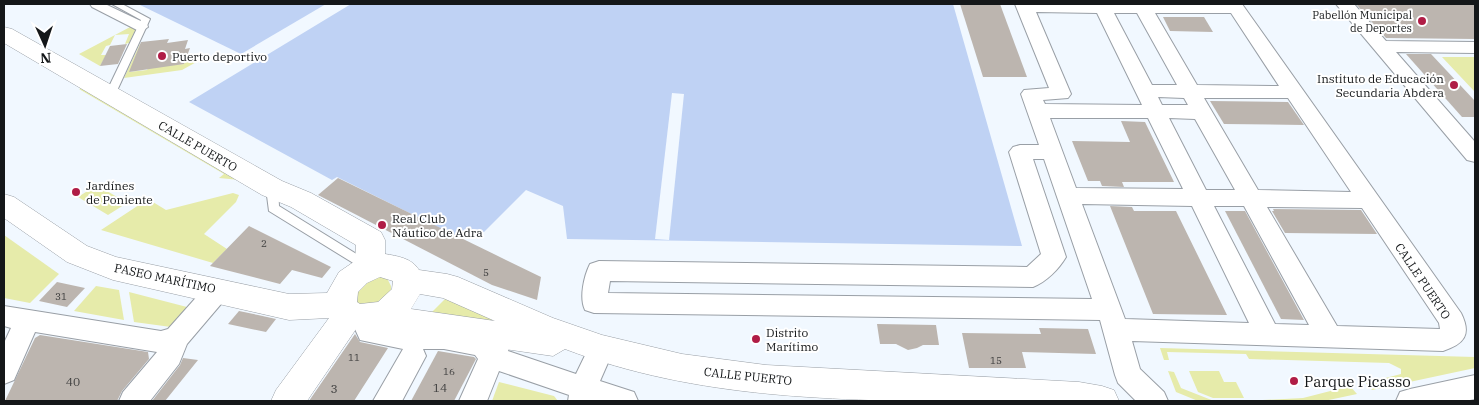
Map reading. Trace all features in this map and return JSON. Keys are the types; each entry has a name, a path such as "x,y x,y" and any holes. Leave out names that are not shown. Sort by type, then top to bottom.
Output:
{"street":[{"path":"96,4 142,27"},
{"path":"1345,4 1475,154"},
{"name":"CALLE PUERTO","path":"1113,320 1268,335 1443,340 1453,334 1452,321 1235,6 1144,8 1025,5 1061,94 1031,94 1113,320 1128,375 1154,401"},
{"path":"1102,6 1268,335"},
{"path":"1144,8 1329,336"},
{"name":"CALLE PUERTO","path":"4,34 272,188 301,200 371,240 369,268"},
{"path":"1381,46 1475,47"},
{"path":"1145,91 1294,92"},
{"path":"1037,111 1202,112"},
{"path":"1052,152 1020,152 1054,257 1033,277 599,270 594,303 1113,320"},
{"path":"1068,196 1368,200"},
{"name":"PASEO MARÍTIMO","path":"4,204 77,254 113,268 289,307 357,313 497,346 602,349"},
{"path":"385,265 400,268 406,274 409,281 409,290 404,298 396,307 386,313 357,313 340,296 350,279 369,268 385,265"},
{"name":"CALLE PUERTO","path":"409,281 447,286 602,349 682,368 766,380 1079,397 1102,401"},
{"path":"132,401 170,356 176,339 218,290"},
{"path":"288,401 357,313"},
{"path":"4,372 15,318 161,342 176,339"},
{"path":"473,401 497,346"},
{"name":"PASEO MARÍTIMO","path":"497,346 582,395 624,401"},
{"path":"582,395 602,349"},
{"path":"386,401 413,356"},
{"path":"1410,401 1475,387"}],"lane":[{"path":"110,95 146,19 116,4"}],"green space":[{"path":"132,26 136,29 129,43 125,44 129,34 115,35 110,45 106,46 101,55 106,55 100,66 79,54"},
{"path":"157,42 129,72 147,70 149,67 184,64 187,56 200,60 182,70 124,78 140,44"},
{"path":"1442,57 1475,57 1475,92"},
{"path":"81,88 240,180 219,178 224,174 79,89"},
{"path":"97,185 127,203 108,215 78,197"},
{"path":"233,193 239,195 236,202 204,234 227,249 213,263 101,230 148,199 166,210"},
{"path":"4,235 59,274 30,303 4,298"},
{"path":"376,276 387,278 391,291 377,303 359,304 355,301 355,288"},
{"path":"96,286 119,290 124,320 74,311"},
{"path":"129,292 187,307 171,327 134,322"},
{"path":"446,298 505,324 431,313"},
{"path":"1160,348 1475,357 1475,368 1372,390 1366,383 1401,374 1401,369 1389,363 1249,359 1246,354 1167,352 1169,360 1164,360"},
{"path":"1168,371 1174,372 1181,388 1214,401 1198,401 1176,392"},
{"path":"1189,371 1219,371 1224,382 1236,382 1244,398 1213,398 1198,392"},
{"path":"499,382 554,396 558,401 492,401"},
{"path":"1350,386 1357,394 1324,401 1244,401 1303,398"}],"water":[{"path":"138,4 326,4 241,54"},
{"path":"351,4 953,4 1022,246 567,239 563,206 526,190 484,232 456,236 337,177 332,180 189,102"}],"pier":[{"path":"672,93 684,94 669,240 655,239"}],"building":[{"path":"960,4 1000,4 1027,77 983,77"},
{"name":"Pabellón Municipal de Deportes","path":"1356,4 1475,4 1475,39 1386,38"},
{"path":"1163,17 1204,17 1213,32 1170,31"},
{"path":"169,39 167,43 188,40 185,49 190,48 184,64 129,72 141,42"},
{"path":"127,44 118,64 100,66 110,46"},
{"path":"1406,54 1431,54 1475,101 1475,117 1462,117"},
{"path":"1210,101 1288,102 1304,125 1224,124"},
{"path":"1121,121 1145,122 1174,182 1122,182 1124,187 1102,186 1100,181 1088,181 1072,141 1130,142"},
{"path":"338,178 541,277 537,300 492,285 318,195"},
{"path":"1110,206 1132,207 1134,211 1176,211 1227,315 1153,314"},
{"path":"1273,209 1361,210 1377,234 1285,233 1272,211 1274,211"},
{"path":"1225,211 1245,211 1304,320 1281,319"},
{"path":"249,226 331,267 322,278 292,270 280,284 210,266"},
{"path":"57,282 85,288 67,307 39,301"},
{"path":"239,311 276,319 266,332 228,324"},
{"path":"877,324 936,325 939,345 923,345 908,350 896,344 880,344"},
{"path":"1039,328 1088,329 1096,354 1022,352 1026,368 969,368 962,333 1041,334"},
{"path":"355,334 360,342 388,348 354,401 309,401"},
{"path":"40,335 148,352 149,359 122,391 117,401 5,401 35,338"},
{"path":"438,351 474,357 476,359 454,401 411,401"},
{"path":"183,358 198,360 165,401 152,401 180,365"}],"place":[{"name":"Pabellón Municipal de Deportes","path":"1422,21"},
{"name":"Puerto deportivo","path":"162,56"},
{"name":"Instituto de Educación Secundaria Abdera","path":"1454,85"},
{"name":"Jardínes de Poniente","path":"76,192"},
{"name":"Real Club Náutico de Adra","path":"382,225"},
{"name":"Distrito Marítimo","path":"756,339"},
{"name":"Parque Picasso","path":"1294,381"}]}
